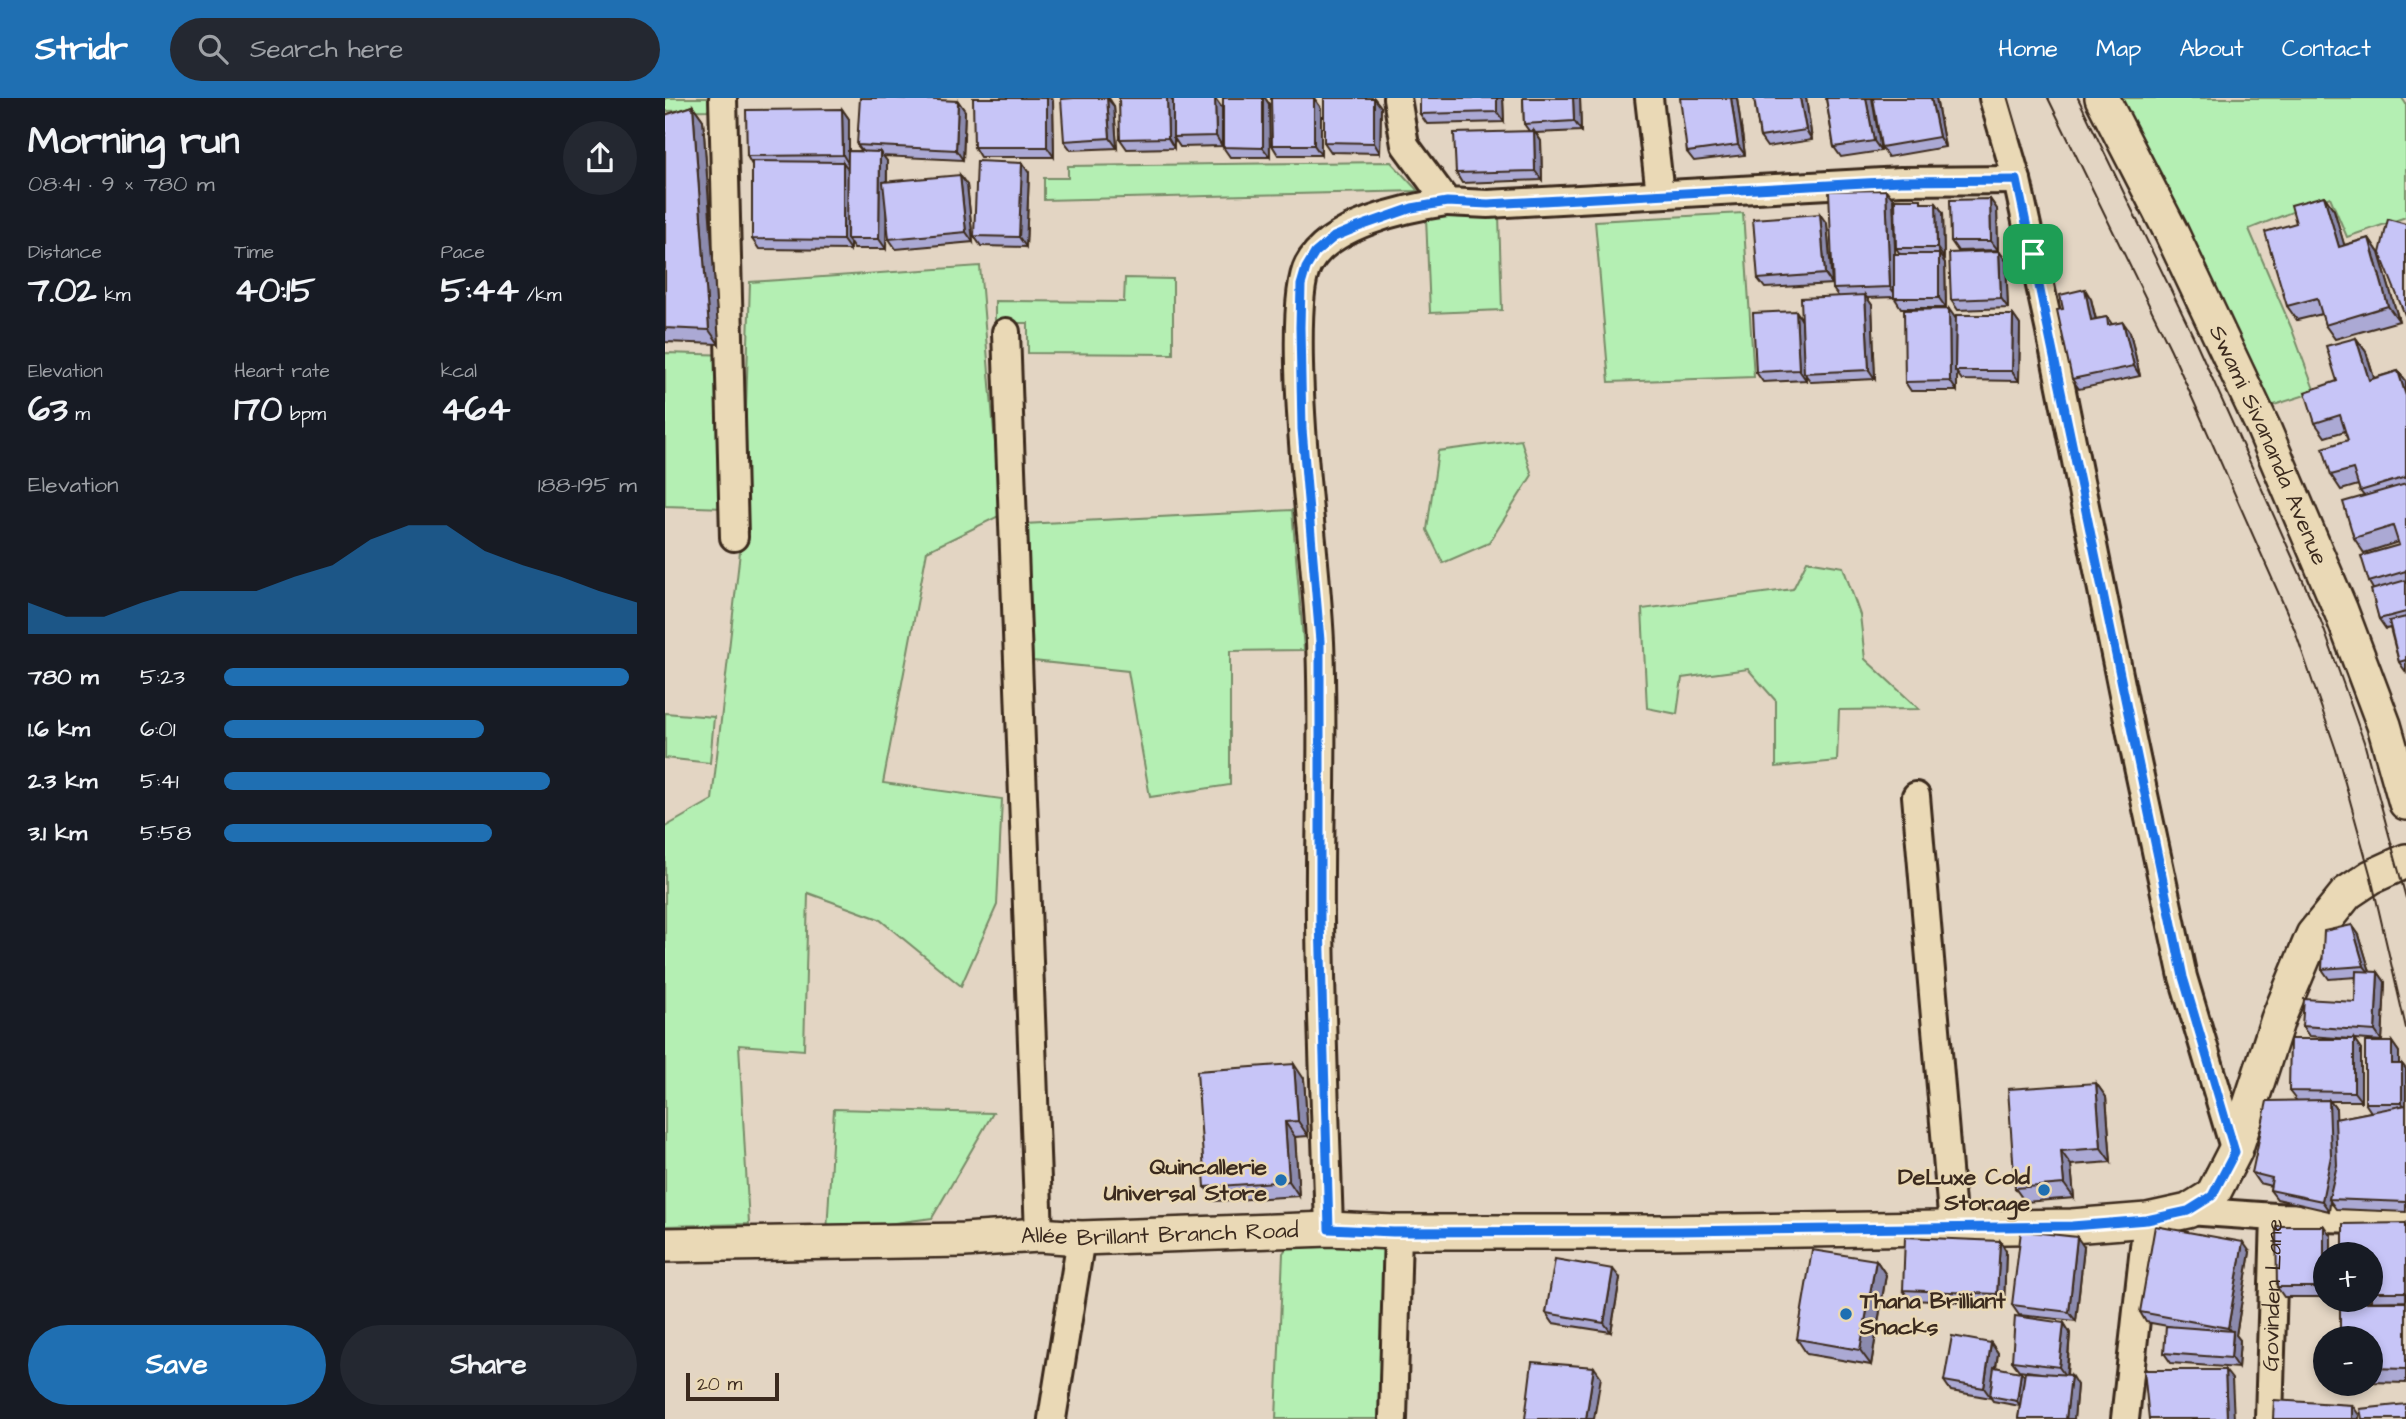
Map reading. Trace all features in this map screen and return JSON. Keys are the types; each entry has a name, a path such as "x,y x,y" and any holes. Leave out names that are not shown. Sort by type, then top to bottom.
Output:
{"street":[{"path":"723,98 734,537"},
{"path":"1397,98 1405,145 1447,202"},
{"path":"1649,98 1660,194"},
{"path":"1993,98 2017,180 2180,964 2235,1152"},
{"name":"Swami Sivananda Avenue","path":"2102,98 2171,232 2263,427 2341,611 2379,712 2406,803"},
{"path":"1329,1229 1320,920 1320,641 1302,429 1300,327 1301,285 1306,268 1315,253 1334,237 1412,208 1447,202 1488,204 1901,181 2017,180"},
{"path":"1006,332 1039,1235"},
{"path":"1916,796 1953,1227"},
{"name":"Allée Brillant Branch Road","path":"665,1245 964,1240 1039,1235 1081,1238 1329,1229 1661,1232 2072,1226 2147,1220 2188,1211 2212,1196 2235,1152 2278,1020 2313,935 2347,892 2371,877 2406,861"},
{"name":"Govinden Lane","path":"2188,1211 2275,1217 2269,1419"},
{"path":"2275,1217 2405,1220"},
{"path":"2125,1419 2147,1220"},
{"path":"1393,1419 1398,1231"},
{"path":"1052,1419 1081,1238"}],"green space":[{"path":"665,98 709,98 709,110 665,111"},
{"path":"2114,98 2402,98 2406,104 2406,217 2347,237 2330,197 2249,229 2291,327 2315,392 2271,406"},
{"path":"1391,162 1418,191 1044,200 1044,178 1068,178 1068,166"},
{"path":"1743,213 1754,377 1609,382 1595,221"},
{"path":"1499,215 1502,310 1430,313 1426,217"},
{"path":"980,266 1001,515 927,551 883,783 1002,799 997,905 961,986 879,919 808,893 804,1050 739,1045 749,1224 665,1226 665,827 712,800 742,534 750,282"},
{"path":"1125,278 1173,279 1173,354 1028,353 1028,323 995,323 995,301 1124,302"},
{"path":"665,353 731,355 726,508 665,506"},
{"path":"1521,440 1532,475 1489,543 1443,563 1427,530 1438,451"},
{"path":"1292,510 1304,650 1230,651 1230,785 1150,797 1128,671 1033,661 1024,524"},
{"path":"1807,561 1843,567 1860,615 1865,659 1919,709 1839,710 1837,761 1776,767 1776,701 1748,669 1682,678 1677,714 1647,708 1642,609 1793,589"},
{"path":"665,713 714,717 710,763 665,758"},
{"path":"834,1109 993,1113 932,1218 827,1232"},
{"path":"1290,1243 1388,1248 1382,1419 1276,1419 1283,1253"}],"building":[{"path":"860,98 958,101 956,150 857,145"},
{"path":"973,98 1047,98 1047,147 974,147"},
{"path":"1107,98 1110,138 1064,141 1061,99"},
{"path":"1119,98 1167,98 1168,138 1120,139"},
{"path":"1173,98 1215,98 1216,136 1173,137"},
{"path":"1223,98 1263,98 1263,148 1223,147"},
{"path":"1271,98 1314,98 1314,145 1272,145"},
{"path":"1324,98 1374,98 1374,143 1324,142"},
{"path":"1420,98 1497,98 1497,112 1420,114"},
{"path":"1523,98 1573,98 1574,121 1524,124"},
{"path":"1680,98 1731,98 1738,145 1687,152"},
{"path":"1754,98 1800,98 1806,130 1760,137"},
{"path":"1826,98 1866,98 1874,141 1834,147"},
{"path":"1873,98 1931,98 1939,137 1881,147"},
{"path":"693,106 709,330 665,328 665,115"},
{"path":"842,109 843,155 747,156 746,110"},
{"path":"1534,131 1535,171 1456,173 1454,133"},
{"path":"848,151 880,152 879,239 847,239"},
{"path":"752,161 843,162 843,240 752,239"},
{"path":"977,161 1022,163 1019,237 974,236"},
{"path":"960,175 966,232 889,239 883,182"},
{"path":"1886,190 1890,287 1833,289 1829,191"},
{"path":"2324,196 2339,247 2369,238 2388,306 2325,325 2317,298 2287,306 2265,232 2296,223 2291,205"},
{"path":"1895,199 1921,199 1921,203 1936,203 1937,248 1896,248"},
{"path":"1990,199 1991,241 1951,241 1950,200"},
{"path":"1820,214 1825,274 1758,279 1753,219"},
{"path":"2388,219 2406,224 2406,315 2380,253"},
{"path":"1999,251 2001,298 1951,300 1949,253"},
{"path":"1894,254 1939,254 1939,298 1894,298"},
{"path":"2085,289 2091,320 2107,317 2108,325 2123,322 2134,366 2072,379 2057,310 2063,309 2060,295"},
{"path":"1865,295 1869,370 1804,373 1801,298"},
{"path":"1949,309 1950,381 1905,382 1904,310"},
{"path":"1796,311 1799,370 1756,372 1753,313"},
{"path":"1956,315 2013,315 2012,371 1955,371"},
{"path":"2356,338 2369,380 2398,371 2406,396 2406,477 2360,491 2353,469 2331,475 2323,448 2348,440 2340,415 2315,423 2305,392 2337,381 2326,346"},
{"path":"2406,484 2406,571 2369,582 2361,556 2399,545 2393,526 2354,538 2343,502"},
{"path":"2406,580 2406,612 2379,619 2371,590"},
{"path":"2406,617 2406,660 2399,662 2389,621"},
{"path":"2352,925 2364,966 2322,969 2324,931"},
{"path":"2356,971 2378,972 2375,1031 2302,1026 2304,999 2355,1002"},
{"path":"2290,1039 2354,1039 2354,1092 2289,1091"},
{"path":"2365,1042 2392,1042 2392,1064 2402,1064 2402,1103 2365,1103"},
{"path":"1294,1064 1298,1121 1285,1122 1289,1181 1205,1187 1197,1071"},
{"path":"2096,1083 2101,1148 2061,1151 2064,1184 2015,1188 2008,1089"},
{"path":"2329,1100 2331,1156 2322,1201 2270,1190 2272,1178 2252,1173 2267,1101"},
{"path":"2406,1105 2406,1202 2329,1199 2337,1165 2335,1119"},
{"path":"2406,1223 2406,1292 2383,1292 2383,1242 2343,1242 2343,1224"},
{"path":"2155,1226 2243,1242 2228,1328 2140,1312"},
{"path":"2276,1226 2324,1226 2324,1242 2313,1242 2313,1287 2277,1287"},
{"path":"2021,1231 2077,1237 2069,1312 2012,1305"},
{"path":"1905,1237 2000,1241 1997,1294 1903,1290"},
{"name":"Thana Brilliant Snacks","path":"1812,1250 1876,1260 1860,1350 1797,1339"},
{"path":"1555,1259 1613,1269 1604,1323 1546,1313"},
{"path":"2383,1302 2406,1302 2406,1369 2383,1368 2383,1326 2340,1326 2340,1312 2383,1312"},
{"path":"2015,1316 2064,1323 2059,1367 2012,1361"},
{"path":"2166,1326 2233,1331 2231,1358 2164,1353"},
{"path":"1952,1336 1991,1343 1984,1388 1944,1381"},
{"path":"1532,1362 1594,1367 1586,1419 1525,1419"},
{"path":"1994,1367 2021,1372 2017,1401 1990,1396"},
{"path":"2144,1370 2225,1370 2227,1419 2149,1419"},
{"path":"2025,1372 2071,1375 2066,1419 2018,1419"},
{"path":"2274,1400 2352,1405 2352,1419 2273,1419"},
{"path":"2406,1404 2406,1419 2362,1419 2360,1409"}],"tram line":[{"path":"2048,98 2171,350 2294,628 2336,750 2371,877 2406,1028"},
{"path":"2078,98 2196,342 2321,621 2364,742 2406,898"}],"place":[{"name":"Quincallerie Universal Store","path":"1281,1180"},
{"name":"DeLuxe Cold Storage","path":"2044,1190"},
{"name":"Thana Brilliant Snacks","path":"1846,1314"}],"route":[{"path":"2017,180 2033,254 2183,977 2235,1152 2212,1196 2188,1211 2147,1220 2072,1226 1661,1232 1393,1232 1329,1229 1320,920 1320,641 1302,429 1300,327 1301,285 1306,268 1315,253 1334,237 1358,227 1412,208 1447,202 1488,204 1901,181 2017,180"}]}
